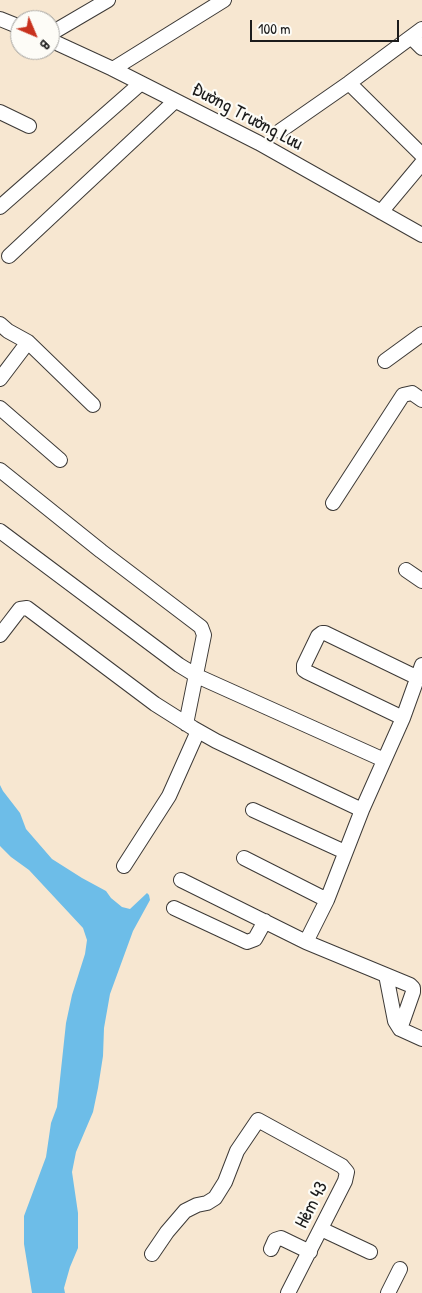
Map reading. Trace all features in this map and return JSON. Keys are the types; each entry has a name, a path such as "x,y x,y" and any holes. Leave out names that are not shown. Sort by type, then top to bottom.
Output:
{"street":[{"path":"60,28 108,0"},
{"path":"113,69 224,0"},
{"path":"280,131 417,33 422,48"},
{"name":"Đường Trường Lưu","path":"60,45 113,69 259,143 422,235"},
{"path":"349,83 422,155"},
{"path":"0,207 140,84"},
{"path":"9,256 175,101"},
{"path":"0,112 29,126"},
{"path":"382,212 422,163"},
{"path":"0,324 8,331 28,342 93,405"},
{"path":"385,361 422,334"},
{"path":"0,379 28,342"},
{"path":"333,503 403,395 412,393 422,400"},
{"path":"0,408 60,460"},
{"path":"0,470 101,551 201,627 204,635 197,676 195,730 169,796 124,866"},
{"path":"0,531 110,614 197,676 384,760"},
{"path":"406,570 422,581"},
{"path":"0,635 20,609 27,608 155,704 195,730 362,810"},
{"path":"306,942 327,900 362,810 403,718 420,671 325,633 318,636 304,666 304,670 403,718"},
{"path":"253,810 345,852"},
{"path":"244,858 327,900"},
{"path":"182,880 306,942 410,985 414,992 400,1029"},
{"path":"174,908 248,942 255,939 265,922"},
{"path":"380,972 395,1021 400,1029 422,1039"},
{"name":"Hẻm 43","path":"152,1254 167,1232 186,1211 215,1198 225,1182 237,1151 259,1121 342,1166 347,1172 346,1181 288,1293"},
{"path":"321,1229 370,1252"},
{"path":"271,1249 275,1240 281,1238 310,1252"},
{"path":"388,1293 400,1269"}],"water":[{"path":"0,785 20,813 26,829 52,859 106,891 122,907 130,909 147,893 150,900 133,931 110,994 104,1028 103,1056 93,1112 76,1152 72,1172 78,1213 78,1248 70,1267 64,1288 65,1293 32,1293 24,1244 24,1216 46,1157 51,1123 57,1107 66,1023 87,940 83,928 29,870 0,846"}]}
